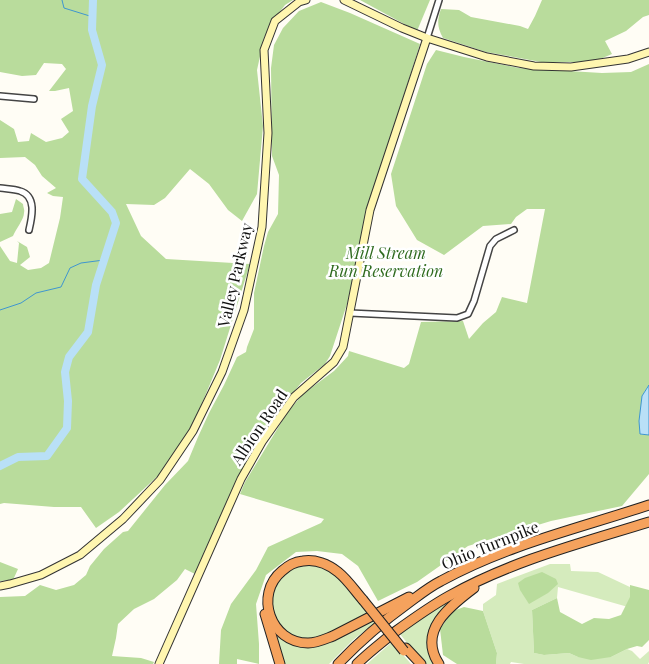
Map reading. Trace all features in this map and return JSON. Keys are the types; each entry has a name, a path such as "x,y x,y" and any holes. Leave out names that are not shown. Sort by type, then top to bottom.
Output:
{"highway":[{"name":"Ohio Turnpike","path":"338,664 381,623 440,581 508,551 649,505"},
{"name":"Ohio Turnpike","path":"357,664 407,623 448,596 490,576 536,558 649,522"},
{"path":"280,664 267,623 264,594 271,576 289,560 304,556 316,556 337,565 352,580 364,599"},
{"path":"416,664 405,650 364,599 337,570 322,562 297,561 279,574 270,587 268,607 270,616 278,629 290,639 302,643 310,643 333,636 428,586 440,581"},
{"path":"439,664 433,652 432,643 432,634 437,622 460,598 490,576"},
{"path":"405,650 421,664"}],"street":[{"name":"Valley Parkway","path":"0,586 41,575 80,555 123,519 160,480 193,431 222,372 244,310 262,226 268,133 264,50 275,21 299,2 306,0"},
{"path":"344,0 427,38 487,57 534,66 571,67 628,59 649,52"},
{"path":"427,38 439,0"},
{"name":"Albion Road","path":"159,664 245,472 262,442 294,397 334,362 344,346 370,210 427,38"},
{"path":"0,96 34,99"},
{"path":"0,188 22,191 28,195 32,202 29,230"},
{"path":"350,313 457,318 468,314 474,301 490,246 496,239 514,230"}],"green space":[{"path":"0,0 293,0 285,5 270,25 264,38 257,70 263,126 257,194 242,221 228,210 209,184 190,169 165,198 154,205 126,204 141,236 166,259 250,264 220,360 193,425 161,473 119,512 96,528 81,507 0,504 0,246 10,261 17,263 19,243 17,241 27,247 30,257 20,265 28,270 41,268 49,263 63,197 47,193 56,188 25,157 0,158 0,120 14,129 18,142 29,141 31,133 46,142 62,138 69,132 61,119 73,111 69,88 49,91 66,69 62,64 44,63 36,75 22,76 0,72"},
{"path":"360,0 430,0 417,31"},
{"path":"542,0 649,0 649,15 643,17 626,31 605,41 612,54 593,62 541,62 486,52 443,38 439,27 438,20 441,9 459,10 471,17 528,29"},
{"path":"321,2 420,44 369,206 348,301 330,356 325,364 301,383 280,409 260,439 195,574 185,569 177,580 154,599 134,609 118,624 112,656 141,658 154,662 153,664 0,664 0,597 25,596 40,585 56,590 74,585 86,575 90,566 104,549 123,532 128,531 165,485 188,461 237,357 246,352 254,329 254,293 264,246 268,232 278,214 279,175 272,156 271,68 274,45 283,28 299,11"},
{"path":"436,50 519,68 602,73 631,72 649,64 649,385 642,396 640,434 649,435 649,474 622,506 551,521 468,546 417,582 378,601 358,566 342,554 317,551 296,552 266,575 256,604 259,664 237,659 237,664 219,664 221,630 231,604 256,570 268,547 321,523 324,519 240,494 245,482 287,413 303,394 334,371 348,356 349,351 404,368 409,364 421,322 463,321 469,339 496,312 502,297 527,303 545,209 527,209 516,217 511,224 483,226 444,255 417,240 396,206 391,174 427,64"},
{"path":"16,199 23,204 23,218 13,236 0,242 0,214 12,212"},
{"path":"0,562 18,569 13,580 0,581"},
{"path":"311,563 333,571 368,613 319,640 297,640 278,626 270,605 274,584 291,567"},
{"path":"550,564 570,564 571,571 598,572 649,596 649,613 558,587 557,598 532,610 534,653 544,655 569,653 578,657 611,657 627,649 640,659 649,651 648,664 524,664 511,662 510,664 496,664 497,653 483,611 483,604 496,595 497,584"},
{"path":"542,572 556,579 558,584 548,593 529,604 518,583 525,578"},
{"path":"630,585 649,590 649,640 642,647 637,646 611,657 591,660 569,653 544,655 534,653 532,610 557,598 560,612 582,624 594,618 609,619 621,615 630,597"},
{"path":"456,597 441,612 431,626 428,634 428,643 434,664 424,664 400,634"},
{"path":"464,607 483,611 497,653 496,664 457,664 443,655 440,629 453,611"},
{"path":"372,618 376,622 353,640 329,664 283,664 275,639 280,636 317,646"},
{"path":"392,642 411,664 367,664"}],"water":[{"path":"649,385 649,435 640,434 639,421 642,396"}],"waterway":[{"path":"62,0 64,8 93,17"},
{"path":"0,466 18,457 47,456 67,428 68,401 65,372 69,357 88,332 96,285 116,223 112,212 82,179 92,106 102,65 92,30 93,0"},
{"path":"0,310 21,303 36,293 61,287 70,268 81,263 104,260"}],"park label":[{"name":"Mill Stream Run Reservation","path":"386,262"}]}
